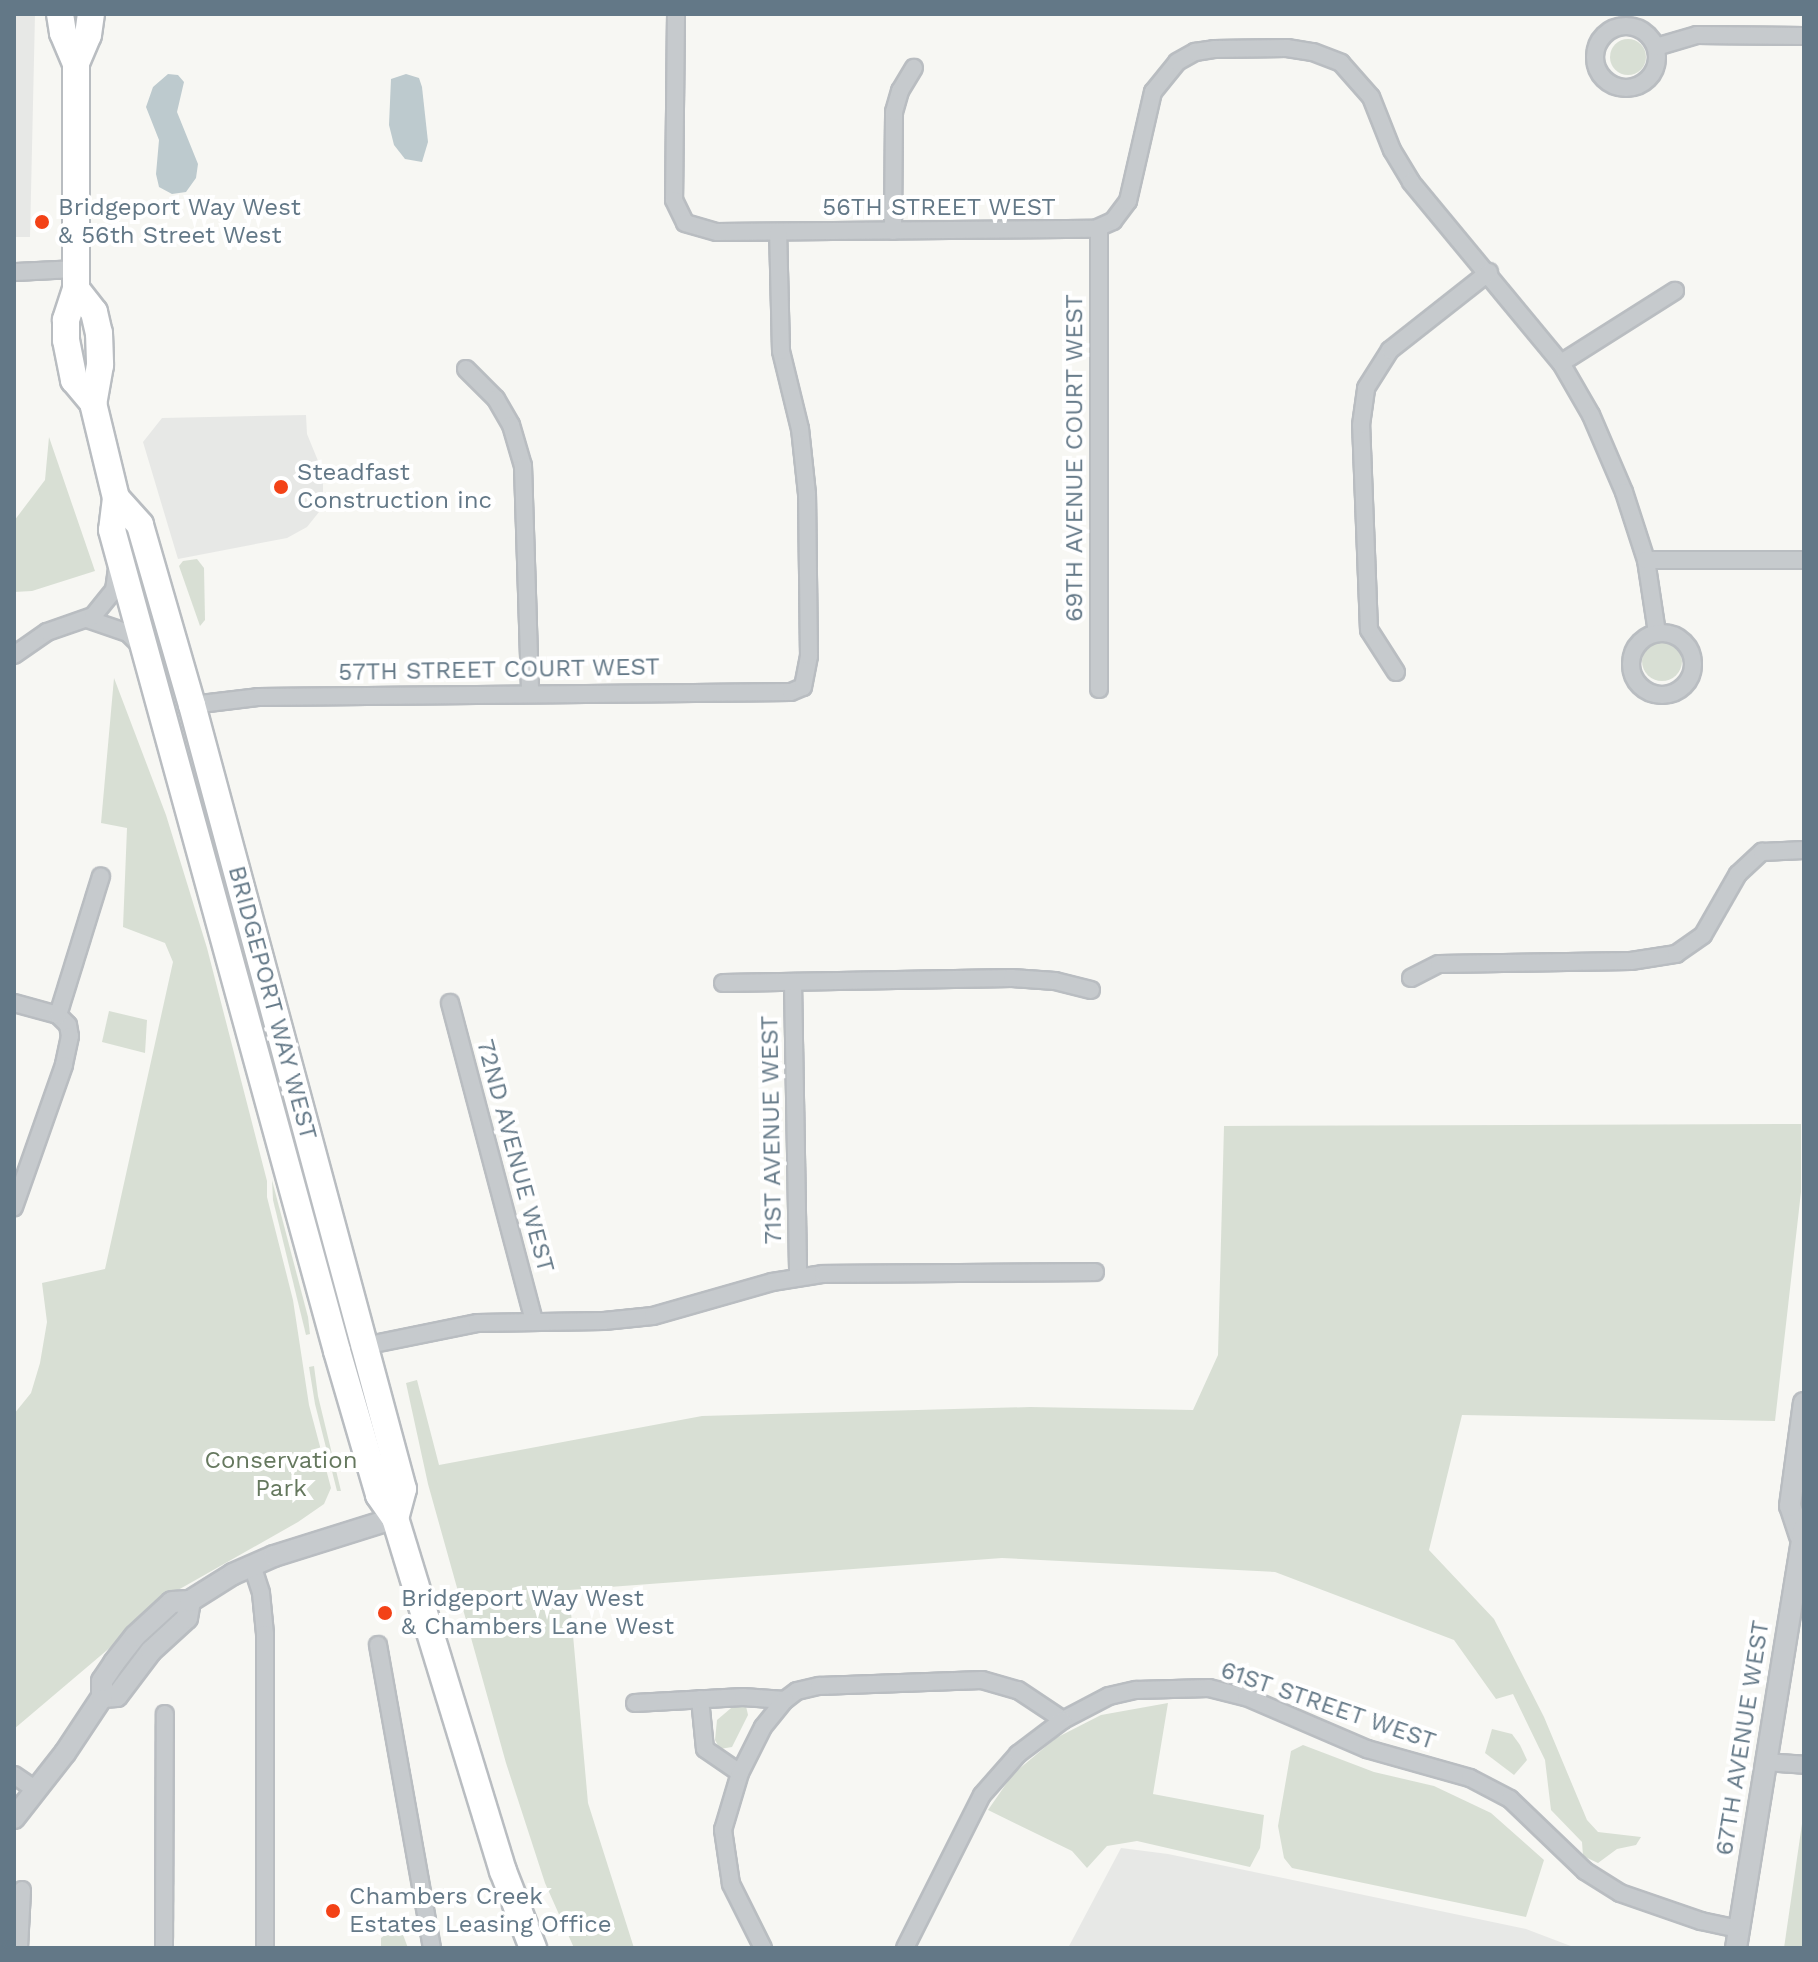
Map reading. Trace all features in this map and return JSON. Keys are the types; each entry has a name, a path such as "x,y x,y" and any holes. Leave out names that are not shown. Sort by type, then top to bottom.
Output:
{"main road":[{"path":"60,14 63,33 76,63"},
{"path":"76,279 76,63 88,35 91,14"},
{"name":"BRIDGEPORT WAY WEST","path":"76,279 94,312 99,333 100,365 93,403 116,498 112,530 145,652 379,1495 395,1518 490,1832 533,1948"},
{"name":"BRIDGEPORT WAY WEST","path":"116,498 140,525 192,705 403,1489 395,1518"},
{"path":"145,652 192,705 184,731 192,781 192,823"}],"street":[{"name":"56TH STREET WEST","path":"676,14 674,196 677,212 685,223 709,231 778,232 1061,232 1099,228"},
{"path":"1656,47 1697,35 1804,36"},
{"path":"1099,228 1119,216 1128,201 1153,92 1169,69 1204,50 1301,50 1341,63 1365,87 1392,150 1411,182 1443,224 1489,272 1561,363 1608,453 1646,560 1657,633"},
{"path":"893,231 894,112 900,91 914,68"},
{"name":"69TH AVENUE COURT WEST","path":"1099,228 1099,689"},
{"name":"57TH STREET COURT WEST","path":"192,705 258,697 791,692 805,684 809,656 808,555 802,441 781,351 778,232"},
{"path":"14,272 76,279"},
{"path":"1396,672 1369,630 1361,425 1366,388 1390,350 1489,272"},
{"path":"1561,363 1675,291"},
{"path":"466,369 496,399 511,425 523,466 530,693"},
{"path":"14,655 47,632 87,619 102,607 114,590 119,554"},
{"path":"1646,560 1804,560"},
{"path":"87,619 128,633 145,652"},
{"path":"1411,978 1439,964 1631,961 1676,954 1703,935 1738,874 1762,852 1804,850"},
{"path":"58,1015 101,876"},
{"path":"723,983 1012,978 1055,981 1091,990"},
{"name":"71ST AVENUE WEST","path":"793,982 798,1277"},
{"path":"14,1003 58,1015 68,1025 68,1051 14,1207"},
{"name":"72ND AVENUE WEST","path":"450,1003 534,1321"},
{"path":"337,1351 441,1328 653,1316 798,1277 878,1272 1095,1272"},
{"name":"67TH AVENUE WEST","path":"1738,1938 1802,1532 1790,1506 1804,1403"},
{"path":"14,1818 102,1697 117,1696 151,1651 187,1618 190,1601 252,1565 395,1518"},
{"path":"252,1565 261,1593 265,1634 265,1948"},
{"path":"378,1645 432,1948"},
{"path":"763,1948 731,1884 726,1863 725,1815 740,1773 763,1727 785,1700 797,1691 819,1686 982,1680 1018,1690 1063,1720 1018,1754 982,1795 905,1948"},
{"name":"61ST STREET WEST","path":"1063,1720 1109,1696 1153,1687 1209,1688 1246,1697 1367,1749 1480,1782 1510,1799 1585,1871 1614,1890 1701,1921 1738,1938"},
{"path":"635,1703 743,1697 785,1700"},
{"path":"700,1699 705,1749 740,1773"},
{"path":"164,1948 165,1714"},
{"path":"1765,1762 1804,1765"},
{"path":"14,1775 36,1790"},
{"path":"19,1948 22,1890"}],"shaded area":[{"path":"14,14 35,14 30,237 14,237"},
{"path":"168,74 178,75 184,82 177,112 198,164 196,178 186,192 172,194 159,187 156,174 159,140 146,107 153,87"},
{"path":"406,74 419,78 422,87 428,142 422,162 405,159 394,145 389,125 391,79"},
{"path":"306,415 307,434 323,473 323,507 307,527 287,538 178,559 143,442 162,418"},
{"path":"1121,1848 1168,1854 1526,1929 1576,1948 1068,1948"}],"green space":[{"path":"1628,39 1641,44 1646,57 1641,70 1628,75 1615,70 1610,57 1615,44"},
{"path":"49,437 95,571 32,591 14,592 14,521 45,480"},
{"path":"197,559 204,568 205,620 200,626 179,566 183,561"},
{"path":"1662,641 1676,647 1682,661 1676,675 1662,681 1648,675 1642,661 1648,647"},
{"name":"Conservation Park","path":"114,678 166,815 207,948 267,1181 267,1197 293,1300 309,1405 331,1488 324,1504 298,1522 178,1590 14,1729 14,1414 31,1393 40,1363 47,1322 42,1283 105,1269 173,962 165,943 123,927 127,828 101,823"},
{"path":"201,787 316,1214 305,1191 200,816"},
{"path":"109,1011 147,1020 145,1053 102,1042"},
{"path":"1801,1124 1801,1192 1775,1421 1462,1415 1429,1550 1494,1619 1544,1717 1587,1820 1598,1832 1641,1837 1636,1845 1617,1849 1598,1863 1583,1856 1582,1842 1551,1810 1545,1760 1513,1694 1496,1699 1454,1640 1275,1572 1002,1558 569,1590 588,1803 634,1948 574,1948 545,1883 506,1763 428,1484 406,1383 417,1380 439,1465 702,1416 1030,1407 1193,1410 1218,1355 1224,1126"},
{"path":"272,1180 308,1317 310,1334 306,1335 273,1200"},
{"path":"314,1366 318,1396 341,1491 337,1491 315,1404 309,1367"},
{"path":"737,1703 746,1706 748,1715 732,1747 720,1749 715,1740 717,1720"},
{"path":"1168,1703 1153,1794 1264,1815 1260,1848 1250,1867 1137,1841 1107,1846 1087,1868 1072,1851 988,1810 1013,1774 1056,1738 1101,1715"},
{"path":"1492,1729 1512,1734 1520,1745 1527,1760 1514,1775 1485,1753"},
{"path":"1303,1745 1374,1772 1434,1786 1491,1813 1544,1860 1526,1917 1292,1868 1284,1858 1278,1826 1291,1751"},
{"path":"1804,1810 1804,1948 1784,1948"},
{"path":"394,1928 402,1932 408,1948 381,1948 381,1938"}],"place":[{"name":"Bridgeport Way West & 56th Street West","path":"42,222"},
{"name":"Steadfast Construction inc","path":"281,487"},
{"name":"Bridgeport Way West & Chambers Lane West","path":"385,1613"},
{"name":"Chambers Creek Estates Leasing Office","path":"333,1911"}]}
